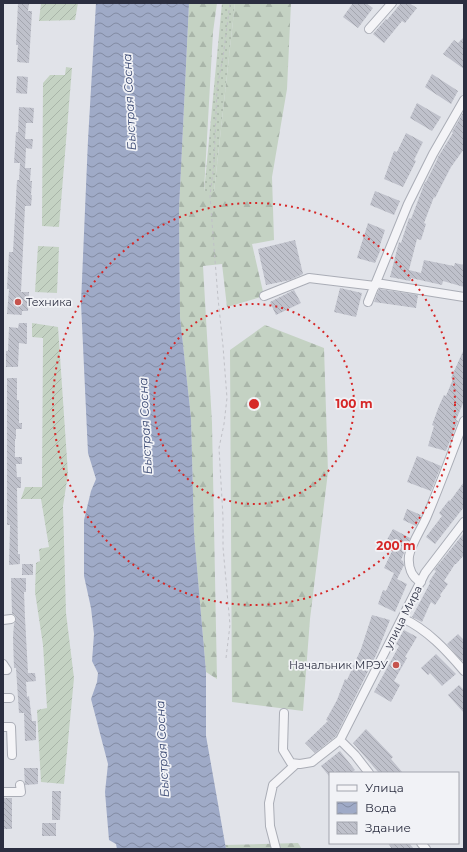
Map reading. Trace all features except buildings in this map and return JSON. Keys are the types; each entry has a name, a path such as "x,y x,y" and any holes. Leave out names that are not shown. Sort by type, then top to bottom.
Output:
{"street":[{"path":"369,29 392,3"},
{"path":"368,302 408,204 433,154 464,100"},
{"path":"264,296 309,278 464,297"},
{"path":"421,582 416,579 410,570 410,552 426,517 464,421"},
{"name":"улица Мира","path":"340,740 425,573 464,522"},
{"path":"402,618 415,624 449,653 464,671"},
{"path":"3,664 7,670 3,670"},
{"path":"284,713 283,750 291,763 300,764 312,762 340,740 355,755 367,772"},
{"path":"3,727 11,727 12,755"},
{"path":"276,849 270,826 269,803 273,784 296,764"},
{"path":"3,792 21,792 20,785"}],"path":[{"path":"226,658 230,625 219,448 227,398 210,196 214,163 216,88 223,58 230,3"}],"green space":[{"path":"41,3 78,3 75,20 39,21"},
{"path":"189,3 217,3 213,32 204,191 214,192 235,3 291,3 287,89 272,177 274,240 252,244 264,296 227,307 222,264 203,266 212,423 217,679 206,672 194,533 191,418 180,317 179,209"},
{"path":"222,3 235,3 214,192 204,192"},
{"path":"66,67 72,68 59,227 42,226 43,83 50,75 65,75"},
{"path":"38,246 59,247 57,293 35,292"},
{"path":"32,323 58,327 68,474 63,506 66,613 74,678 64,784 41,782 37,710 47,708 43,645 35,592 36,563 40,561 39,549 49,547 41,499 21,499 25,487 42,487 43,338 32,337"},
{"path":"265,325 324,348 328,472 310,619 303,711 232,702 230,350"},
{"path":"298,843 302,849 226,849 225,845"}],"water":[{"name":"Быстрая Сосна","path":"96,3 189,3 179,209 180,317 191,418 194,533 206,672 206,736 226,849 117,849 116,844 109,840 105,792 108,764 91,699 97,682 98,673 92,661 94,634 91,608 84,576 84,520 91,491 96,479 88,453 81,303"}],"place":[{"name":"Техника","path":"18,302"},
{"name":"Начальник МРЭУ","path":"396,665"}]}
